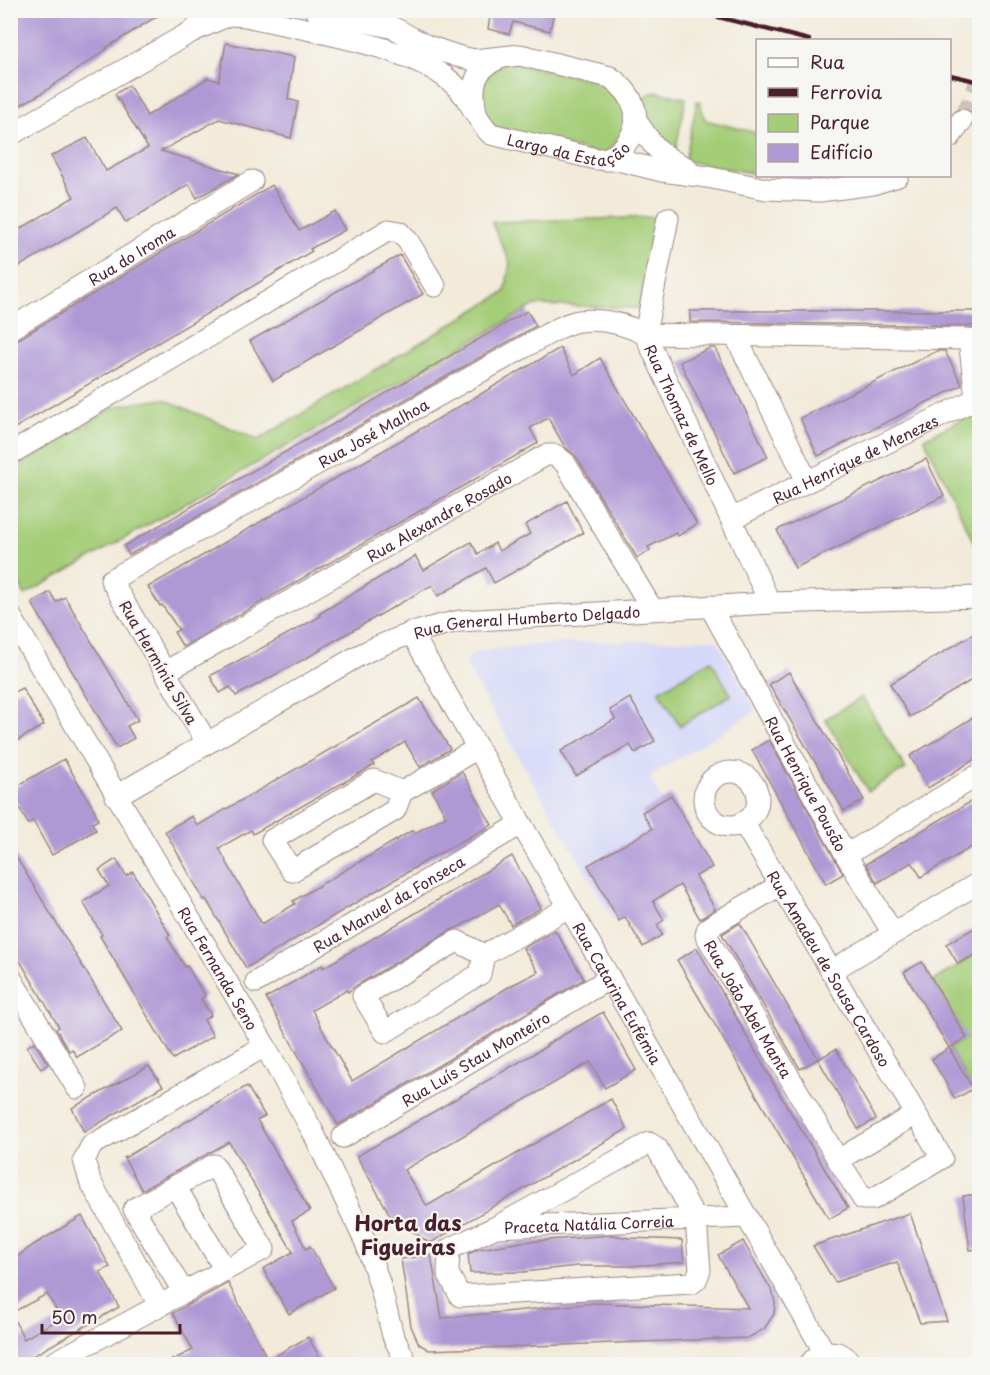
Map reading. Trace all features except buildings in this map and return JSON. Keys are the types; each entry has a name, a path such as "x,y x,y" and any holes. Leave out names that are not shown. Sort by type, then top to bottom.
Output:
{"street":[{"path":"191,32 205,20 208,10"},
{"name":"Largo da Estação","path":"10,135 191,32 229,15 246,16 363,44 402,56 440,74 463,93 483,128 491,134 605,160 622,148 635,130 634,106 629,94 609,77 520,55 474,60 427,46 394,28 315,10"},
{"path":"477,116 474,87 479,72 486,64 509,55"},
{"path":"635,118 646,137 658,151 668,159 707,177"},
{"path":"605,160 618,160 662,171 766,189 820,191 873,184 895,177"},
{"name":"Rua do Iroma","path":"10,328 252,181"},
{"name":"Rua Thomaz de Mello","path":"668,218 645,334 770,603"},
{"path":"10,454 389,230 400,232 408,241 435,286"},
{"name":"Rua José Malhoa","path":"111,580 544,336 578,320 628,325 645,334 969,339 978,398"},
{"path":"736,337 807,481"},
{"name":"Rua Henrique de Menezes","path":"731,519 978,398"},
{"name":"Rua Alexandre Rosado","path":"165,672 546,455 555,455 565,463 652,609"},
{"name":"Rua Hermínia Silva","path":"111,580 207,743"},
{"name":"Rua General Humberto Delgado","path":"116,796 358,656 411,632 460,621 652,609 980,597"},
{"name":"Rua Henrique Pousão","path":"710,606 846,855 980,774"},
{"name":"Rua Fernanda Seno","path":"10,615 18,646 116,796 265,1046 312,1130 366,1242 393,1336 407,1365"},
{"name":"Rua Catarina Eufémia","path":"411,632 747,1217 817,1359"},
{"path":"402,792 374,780 272,840 292,872 395,810 402,792 478,748"},
{"name":"Rua Amadeu de Sousa Cardoso","path":"743,822 916,1114"},
{"name":"Rua Manuel da Fonseca","path":"256,982 521,824"},
{"path":"846,855 892,932"},
{"path":"831,970 980,882"},
{"name":"Rua João Abel Manta","path":"780,885 711,926 706,935 862,1199 873,1199 942,1158 916,1114"},
{"path":"484,955 457,941 363,996 385,1032 480,974 484,955 569,907"},
{"path":"10,977 77,1088"},
{"name":"Rua Luís Stau Monteiro","path":"343,1137 610,978"},
{"path":"160,1306 90,1180 84,1160 92,1145 265,1046"},
{"path":"838,1160 916,1114"},
{"name":"Praceta Natália Correia","path":"496,1227 649,1143 657,1148 696,1220"},
{"path":"51,1365 184,1293 264,1249 214,1165 134,1209 184,1293"},
{"path":"175,1186 225,1270"},
{"name":"Praceta Natália Correia","path":"496,1227 747,1217"},
{"path":"496,1227 449,1249 448,1273 460,1296 692,1283 700,1270 696,1220"},
{"name":"Rua Fernanda Seno","path":"390,1365 393,1336"},
{"path":"817,1359 831,1352 841,1354 851,1365"}],"shaded area":[{"path":"712,639 717,641 754,707 754,712 649,777 662,800 671,795 712,867 615,923 467,668 468,657 478,651 533,645"}],"green space":[{"path":"506,62 606,82 627,106 628,131 603,155 496,129 482,114 483,76"},
{"path":"657,92 686,98 674,158 651,138 641,101 648,94"},
{"path":"697,101 700,102 705,120 756,133 756,174 685,161"},
{"path":"658,217 639,308 535,305 25,595 11,569 10,472 115,406 164,399 258,440 505,292 510,262 491,222"},
{"path":"979,411 979,553 924,438"},
{"path":"711,660 731,695 680,726 659,691"},
{"path":"862,697 906,769 868,791 825,719"},
{"path":"979,952 979,1100 949,1048 966,1038 933,981"}],"tunnel":[{"path":"962,120 980,82"}],"railway":[{"path":"691,10 805,39"},
{"path":"951,75 980,82"}],"district":[{"name":"Horta das Figueiras","path":"408,1234"}]}
